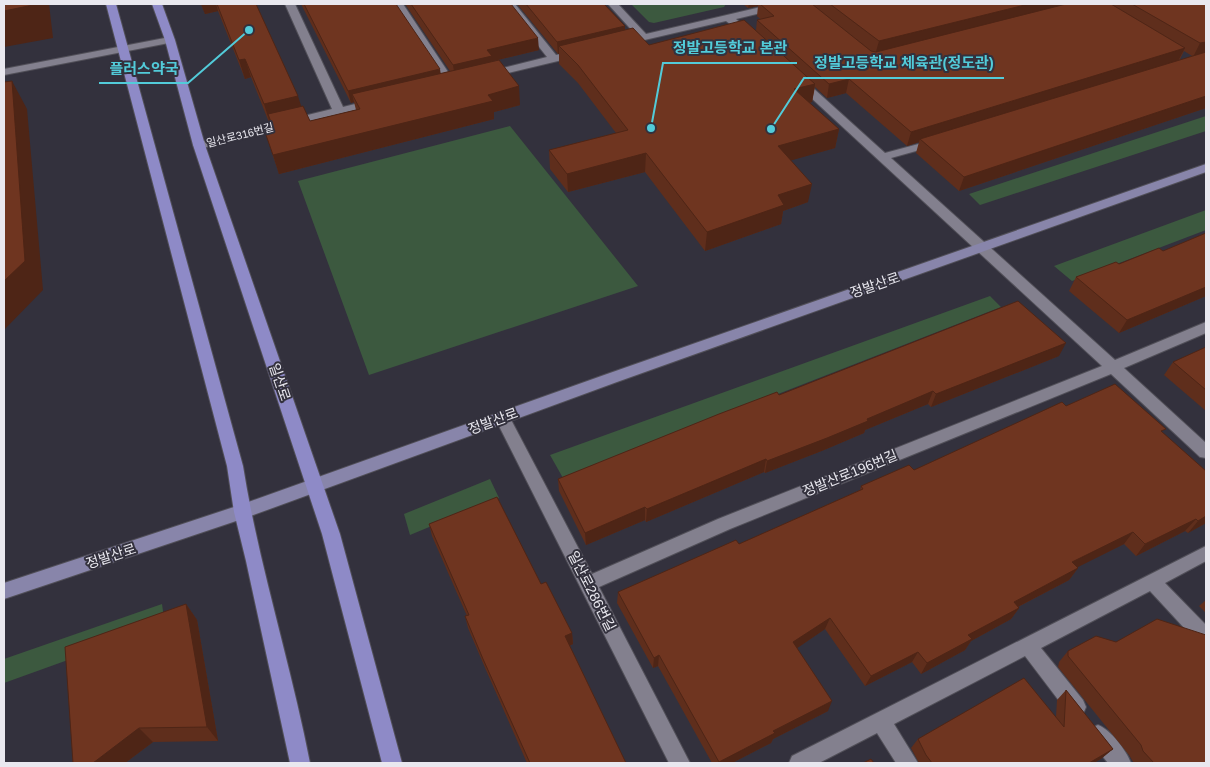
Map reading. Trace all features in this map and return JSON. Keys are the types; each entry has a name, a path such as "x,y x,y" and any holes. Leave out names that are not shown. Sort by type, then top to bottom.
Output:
{"main road":[{"path":"111,4 235,466 242,512 255,561 300,763"},
{"name":"일산로","path":"158,4 199,145 334,543 392,763"},
{"name":"정발산로","path":"4,591 316,486 1206,168"}],"street":[{"path":"293,4 339,111"},
{"path":"398,4 451,84"},
{"path":"510,4 554,59"},
{"path":"613,4 644,37"},
{"path":"608,46 786,4"},
{"path":"729,18 758,44"},
{"path":"4,72 170,40"},
{"path":"479,77 590,50"},
{"path":"788,71 1206,452"},
{"name":"일산로316번길","path":"199,145 386,100"},
{"path":"883,157 947,139"},
{"name":"정발산로196번길","path":"588,584 724,524 1113,367 1206,327"},
{"name":"일산로286번길","path":"503,418 680,763"},
{"path":"799,763 882,722 1206,553"},
{"path":"1153,582 1206,638"},
{"path":"1028,646 1121,763"},
{"path":"882,722 908,763"}],"green space":[{"path":"631,4 726,4 724,7 654,23 649,22"},
{"path":"1206,116 1206,131 980,205 969,194"},
{"path":"510,126 638,286 369,375 298,181"},
{"path":"1206,210 1206,230 1072,281 1054,266"},
{"path":"990,296 1001,307 563,478 550,455"},
{"path":"490,479 499,498 410,535 404,514"},
{"path":"162,604 165,625 4,683 4,659"}],"building":[{"path":"4,4 38,4 4,11"},
{"path":"217,4 256,4 298,96 264,104 245,59 239,60"},
{"path":"304,4 396,4 440,69 348,91"},
{"path":"411,4 511,4 538,38 487,50 492,56 453,65"},
{"path":"526,4 604,4 625,26 557,42"},
{"path":"760,4 812,4 871,51 876,52 1066,4 1111,4 1185,48 911,132 849,79 829,84 757,20 774,16"},
{"path":"830,4 1029,4 879,41"},
{"path":"1132,4 1206,4 1206,42 1200,43"},
{"path":"744,20 815,84 794,89 839,129 778,146 812,184 778,195 784,205 707,232 646,153 567,174 549,150 628,130 578,65 559,46 633,28 649,45"},
{"path":"1206,52 1206,96 964,177 920,139"},
{"path":"499,60 519,86 488,95 493,101 273,155 265,132 274,130 268,114 303,106 310,121 360,109 352,94"},
{"path":"12,81 25,261 4,281 4,82"},
{"path":"1206,233 1206,287 1127,320 1076,277 1116,262 1119,264 1159,248 1163,251"},
{"path":"1018,301 1066,343 936,394 933,391 827,438 767,461 766,459 585,533 558,479 719,414 777,392 779,395"},
{"path":"1206,347 1206,390 1173,362"},
{"path":"1115,384 1166,429 1161,431 1206,471 1206,516 1145,544 1133,532 1072,562 1078,568 1014,602 1019,608 968,635 972,639 927,663 918,652 871,676 830,618 793,642 832,701 773,731 775,733 719,762 659,655 654,658 618,592 736,540 739,544 863,489 861,486 909,465 914,470 1062,402 1066,406"},
{"path":"497,497 541,584 546,582 572,633 565,636 626,763 530,763 483,659 465,616 469,615 429,524"},
{"path":"186,604 207,727 139,728 93,763 73,763 65,647"},
{"path":"1157,619 1206,635 1206,763 1154,763 1068,656 1068,651 1096,636 1116,642"},
{"path":"1024,678 1064,727 1066,690 1113,749 1089,763 932,763 918,739"},
{"path":"871,759 874,763 863,763"}],"place":[{"name":"플러스약국","path":"249,30"},
{"name":"정발고등학교 본관","path":"651,128"},
{"name":"정발고등학교 체육관(정도관)","path":"771,129"}]}
